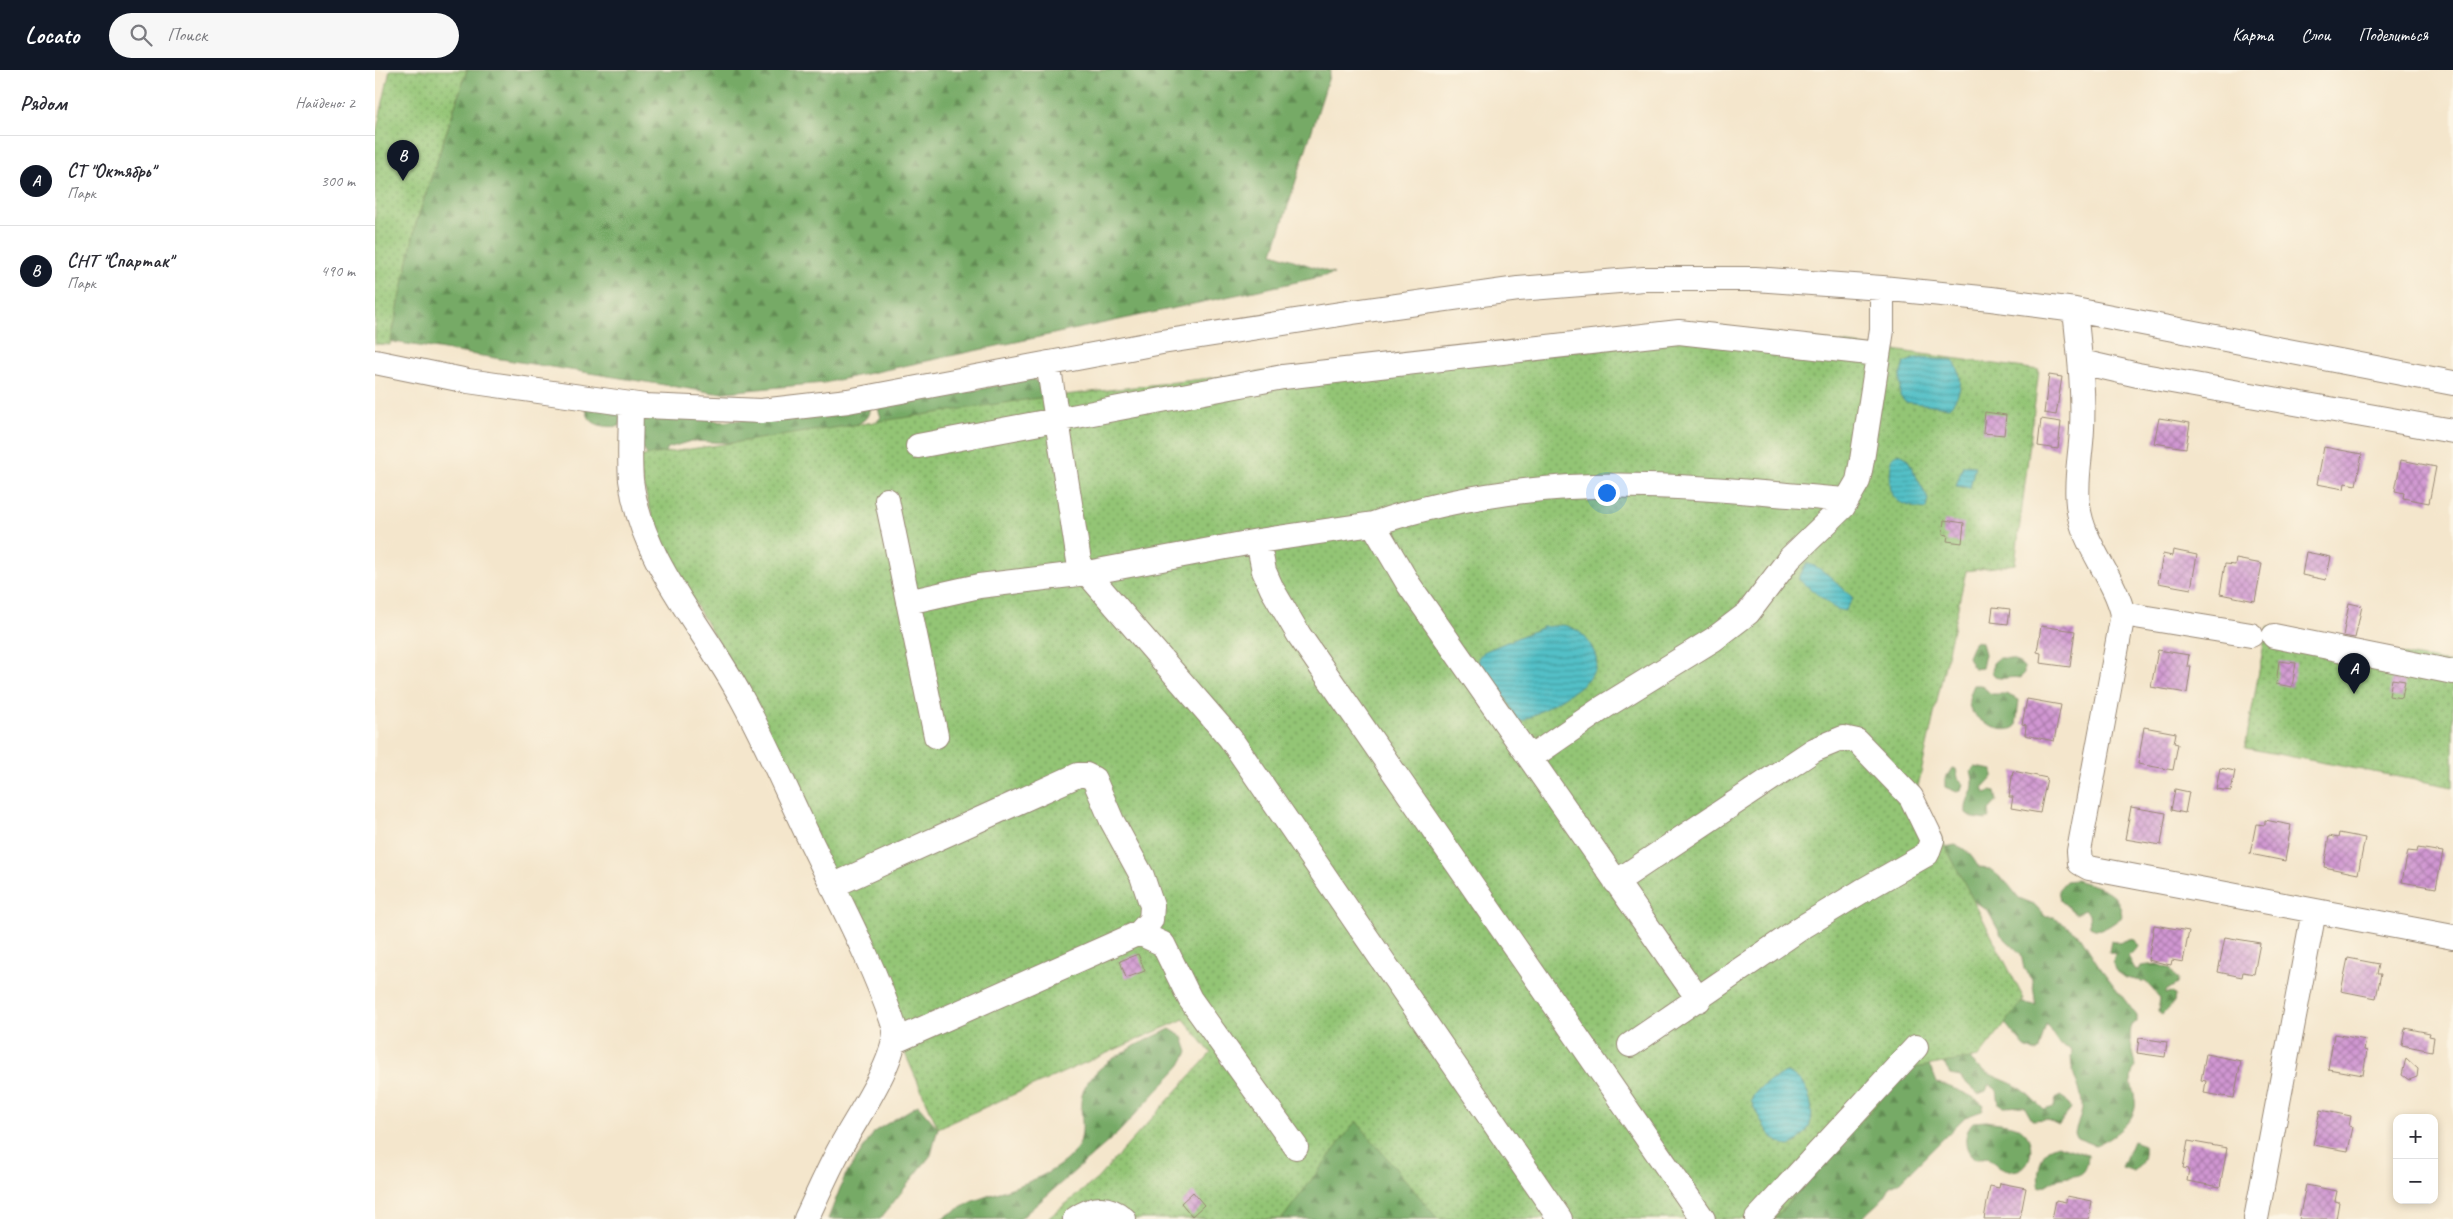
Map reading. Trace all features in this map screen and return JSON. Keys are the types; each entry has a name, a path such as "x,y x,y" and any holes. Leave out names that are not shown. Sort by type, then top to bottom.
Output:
{"street":[{"path":"375,362 467,381 631,404 761,411 847,401 1267,325 1518,289 1653,279 1755,279 1882,288 2075,310 2453,383"},
{"path":"1530,758 1604,707 1714,639 1748,613 1790,558 1843,507 1858,481 1881,330 1882,288"},
{"path":"2075,310 2081,362 2082,427 2078,506 2087,535 2118,595 2123,614 2079,850 2080,863 2089,868 2453,937"},
{"path":"918,446 1283,377 1679,332 1878,354"},
{"path":"2081,362 2138,375 2453,430"},
{"path":"1049,363 1084,573 1230,738 1560,1219"},
{"path":"631,404 631,480 641,518 673,588 735,685 763,738 871,967 895,1028 895,1041 888,1061 836,1156 807,1219"},
{"path":"908,602 979,586 1084,573 1259,541 1373,524 1414,510 1466,498 1581,487 1646,486 1847,500"},
{"path":"887,500 936,736"},
{"path":"1373,524 1409,585 1699,1000"},
{"path":"1259,541 1264,572 1299,634 1703,1219"},
{"path":"2123,614 2263,635 2453,672"},
{"path":"1616,882 1815,750 1843,738 1857,741 1911,797 1932,840 1927,854 1801,928 1699,1000 1630,1045"},
{"path":"832,886 1063,780 1078,775 1086,775 1094,779 1112,821 1142,876 1152,906 1151,920 1139,933 895,1041"},
{"path":"2257,1219 2314,911"},
{"path":"1139,933 1163,944 1190,999 1296,1147"},
{"path":"1757,1219 1916,1047"},
{"path":"1075,1219 1087,1211 1101,1208 1115,1211 1124,1219"}],"green space":[{"path":"390,70 467,70 416,223 390,345 375,344 375,138"},
{"path":"467,70 1331,70 1273,253 1334,274 824,383 715,393 375,339 375,216 416,223"},
{"path":"1688,322 2039,370 2015,564 1966,571 1917,791 2024,999 1979,1057 1908,1069 1774,1219 1438,1219 1356,1121 1282,1219 1047,1219 1097,1179 1211,1053 1184,1019 938,1128 741,682 659,542 636,457 1031,399"},
{"path":"1032,378 1044,387 1049,404 875,423 881,417 878,409 886,402 971,391"},
{"path":"869,406 867,417 858,424 787,439 731,443 691,441 668,448 662,457 648,456 637,441 641,416 704,416 720,422"},
{"path":"586,408 620,408 620,426 608,427 593,422 587,414"},
{"path":"2267,627 2453,664 2453,787 2245,748"},
{"path":"1977,641 1982,643 1985,654 1982,668 1974,669 1968,657 1974,643"},
{"path":"1999,658 2018,662 2024,667 2024,674 2020,678 1995,677 1992,672 1993,663"},
{"path":"1974,685 1981,685 1991,694 2006,694 2019,700 2016,726 2011,729 1997,729 1978,718 1969,705"},
{"path":"1975,767 1993,770 1993,777 1983,788 1985,793 1995,792 1997,801 1989,810 1990,818 1986,820 1973,818 1966,813 1967,801 1973,785 1971,771"},
{"path":"1952,768 1956,769 1958,778 1964,784 1962,790 1957,792 1945,787 1945,779"},
{"path":"1955,845 1966,851 1979,868 1990,869 2007,883 2019,898 2034,904 2046,917 2054,917 2080,936 2099,966 2137,1016 2137,1022 2132,1024 2130,1035 2136,1066 2131,1079 2135,1100 2133,1115 2123,1128 2095,1145 2077,1138 2075,1133 2082,1111 2082,1103 2073,1071 2072,1050 2059,1044 2046,1024 2039,1050 2036,1052 2025,1047 2003,1021 2012,1001 2036,1005 2032,980 2024,969 2021,954 2001,935 1988,911 1961,891 1933,850"},
{"path":"2075,880 2099,887 2112,895 2117,900 2122,917 2103,929 2090,927 2089,914 2084,910 2076,914 2060,900 2058,890 2066,881"},
{"path":"2129,939 2135,940 2139,947 2128,956 2135,969 2139,970 2141,966 2157,964 2170,969 2178,980 2177,984 2166,991 2166,994 2171,992 2175,995 2174,1002 2162,1015 2158,1012 2160,998 2146,982 2126,978 2115,970 2113,962 2115,954 2109,952 2111,940 2119,943"},
{"path":"1170,1029 1183,1037 1188,1052 1181,1065 1118,1133 1020,1219 941,1219 974,1201 1041,1176 1065,1161 1075,1151 1081,1140 1083,1090 1091,1078 1115,1057"},
{"path":"1966,1050 1975,1065 2023,1090 2044,1110 2054,1107 2056,1099 2060,1096 2066,1100 2071,1108 2059,1125 2046,1119 2032,1120 2024,1106 2004,1107 1999,1104 1997,1090 1989,1084 1986,1091 1978,1094 1960,1077 1950,1075 1945,1064 1939,1061"},
{"path":"1925,1060 1932,1070 1937,1083 1975,1098 1984,1105 1982,1111 1965,1117 1900,1182 1890,1186 1881,1200 1862,1219 1750,1219 1875,1091"},
{"path":"1315,1063 1461,1219 1263,1219"},
{"path":"918,1105 938,1128 931,1155 880,1219 828,1219 845,1176 875,1131"},
{"path":"1986,1121 2017,1127 2025,1134 2030,1143 2031,1152 2028,1162 2022,1168 2013,1171 2001,1167 1987,1157 1976,1159 1972,1156 1966,1142 1967,1131 1973,1122"},
{"path":"2133,1141 2144,1145 2144,1157 2134,1171 2122,1167"},
{"path":"2057,1145 2088,1155 2085,1169 2075,1176 2056,1180 2040,1187 2039,1169 2042,1158 2047,1150"}],"water":[{"path":"1916,358 1953,360 1959,372 1960,384 1957,396 1949,407 1905,402 1900,396 1900,376 1904,363"},
{"path":"1898,453 1907,458 1928,499 1926,509 1904,504 1893,496 1890,481 1892,458"},
{"path":"1963,465 1975,466 1970,488 1956,486"},
{"path":"1806,564 1817,567 1824,572 1852,597 1853,599 1845,611 1836,609 1798,579"},
{"path":"1563,625 1579,631 1587,640 1595,655 1596,666 1586,681 1576,689 1543,710 1518,722 1507,700 1479,666 1478,658 1483,652 1543,627"},
{"path":"1786,1073 1800,1080 1805,1087 1812,1111 1809,1127 1801,1138 1790,1146 1777,1141 1771,1136 1751,1101 1761,1087"}],"building":[{"path":"2049,375 2062,377 2056,415 2044,413"},
{"path":"1985,412 2006,415 2004,435 1983,433"},
{"path":"2159,418 2190,423 2186,448 2154,443"},
{"path":"2041,419 2061,422 2058,449 2038,446"},
{"path":"2324,447 2362,454 2356,485 2345,483 2344,489 2317,484"},
{"path":"2401,460 2436,467 2429,503 2403,498 2404,493 2395,491"},
{"path":"1944,520 1964,523 1962,543 1947,541 1948,535 1943,534"},
{"path":"2173,550 2197,555 2191,589 2158,583 2163,554 2172,556"},
{"path":"2306,552 2331,557 2326,580 2302,575"},
{"path":"2236,559 2262,564 2255,601 2220,594 2225,564 2235,565"},
{"path":"2349,603 2362,606 2355,638 2343,636"},
{"path":"1993,607 2010,609 2008,624 1991,622"},
{"path":"2041,626 2075,631 2070,667 2040,663 2041,653 2037,652"},
{"path":"2158,650 2189,655 2187,666 2191,666 2187,693 2151,687"},
{"path":"2279,661 2296,663 2292,687 2276,684"},
{"path":"2392,679 2405,681 2402,698 2389,696"},
{"path":"2027,699 2061,705 2054,741 2025,735 2026,725 2022,724"},
{"path":"2144,727 2176,733 2174,743 2178,744 2173,770 2138,764"},
{"path":"2220,768 2235,771 2231,791 2216,789"},
{"path":"2013,771 2047,778 2040,813 2011,808 2013,797 2009,797"},
{"path":"2175,789 2189,792 2185,813 2171,810"},
{"path":"2131,807 2166,813 2161,845 2125,839"},
{"path":"2265,820 2291,825 2285,861 2250,854 2256,824 2265,825"},
{"path":"2339,833 2365,838 2358,874 2324,867 2329,836 2338,838"},
{"path":"2418,848 2443,852 2436,888 2402,882 2408,851 2417,852"},
{"path":"2154,925 2189,931 2183,962 2172,960 2171,965 2148,960"},
{"path":"2225,937 2260,943 2254,974 2243,972 2242,977 2218,972"},
{"path":"1138,954 1145,971 1126,978 1120,961"},
{"path":"2348,958 2379,964 2377,974 2381,974 2376,998 2341,991"},
{"path":"2405,1028 2430,1033 2429,1036 2434,1037 2432,1051 2402,1045"},
{"path":"2334,1034 2366,1040 2364,1050 2367,1051 2363,1075 2328,1069"},
{"path":"2139,1038 2167,1042 2165,1057 2137,1053"},
{"path":"2206,1054 2241,1061 2234,1098 2204,1093 2206,1081 2201,1080"},
{"path":"2406,1058 2418,1069 2417,1077 2409,1080 2402,1075"},
{"path":"2320,1110 2351,1116 2349,1126 2353,1127 2348,1151 2313,1145"},
{"path":"2188,1141 2227,1148 2220,1187 2187,1181 2189,1169 2183,1168"},
{"path":"2000,1183 2026,1188 2020,1219 1984,1219 1990,1186 1999,1188"},
{"path":"2306,1185 2337,1191 2335,1201 2339,1202 2336,1219 2299,1219"},
{"path":"1193,1192 1204,1205 1192,1216 1181,1203"},
{"path":"2067,1196 2092,1201 2089,1219 2052,1219 2056,1200 2066,1202"}],"place":[{"name":"СНТ \"Спартак\"","path":"403,181"},
{"name":"СТ \"Октябрь\"","path":"2354,694"}]}
